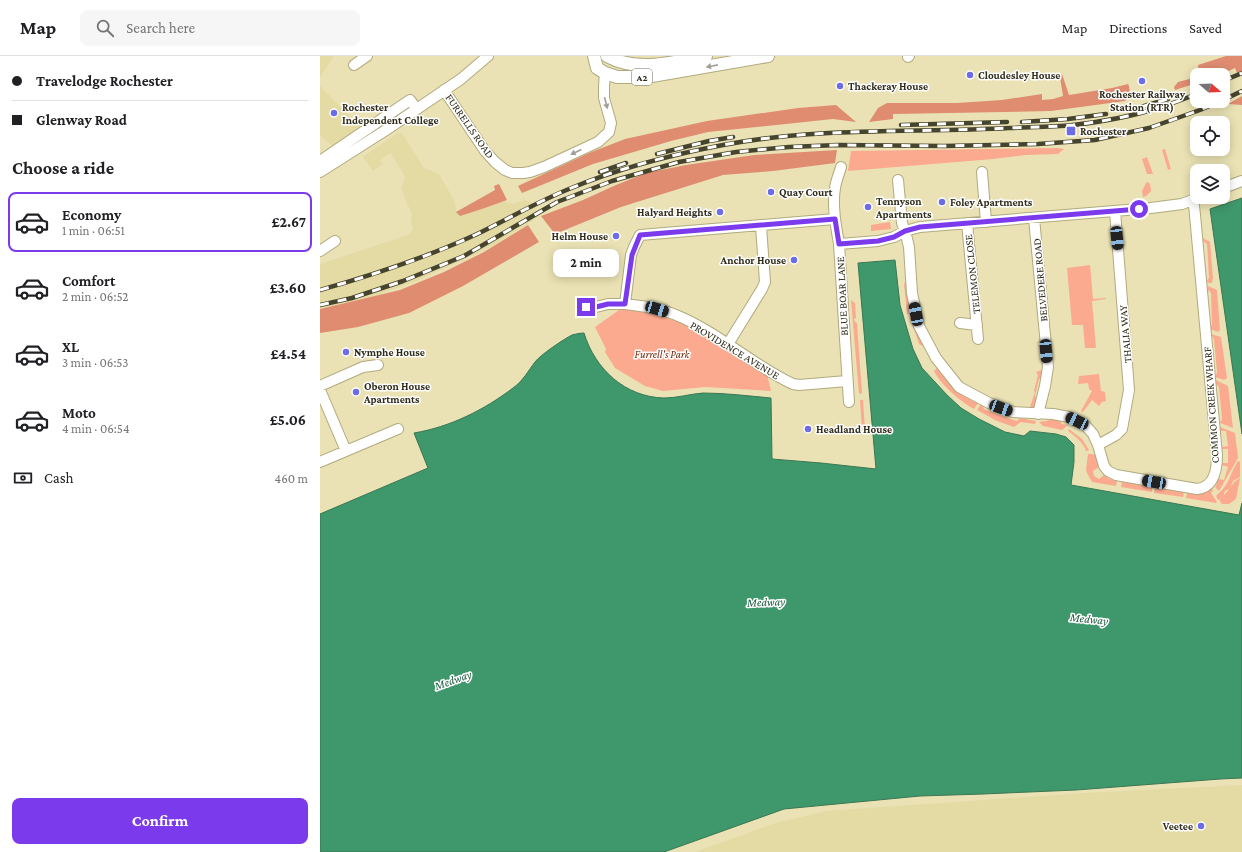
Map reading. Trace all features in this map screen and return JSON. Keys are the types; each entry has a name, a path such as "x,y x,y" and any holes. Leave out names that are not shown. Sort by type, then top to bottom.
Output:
{"main road":[{"path":"594,56 597,68 605,73"},
{"name":"A2","path":"607,56 620,62 636,65 648,65 677,58 706,56"},
{"name":"A2","path":"605,73 622,78 646,77 768,56"}],"street":[{"path":"354,66 367,56"},
{"path":"320,172 386,130 461,79 488,56"},
{"name":"FURRELLS ROAD","path":"444,90 489,155 504,169 510,172 530,172 598,142 609,132 611,123 604,98 605,73"},
{"path":"320,161 410,100 417,109"},
{"name":"BLUE BOAR LANE","path":"841,167 834,189 835,219 839,244 849,402"},
{"path":"982,172 986,222"},
{"name":"COMMON CREEK WHARF","path":"898,180 902,223 909,247 912,293 918,326 936,358 960,387 989,404 1014,412 1052,414 1069,418 1085,425 1093,434 1098,444 1104,466 1110,472 1117,475 1197,489 1208,485 1212,480 1215,474 1217,457 1195,204"},
{"path":"1230,185 1242,181"},
{"path":"839,244 878,241 894,237 905,231 920,227 1115,211 1177,205 1190,201"},
{"name":"THALIA WAY","path":"1098,444 1116,435 1122,429 1129,390 1115,211"},
{"name":"BELVEDERE ROAD","path":"1034,218 1048,367 1038,414"},
{"path":"625,304 632,255 640,235 835,219"},
{"name":"TELEMON CLOSE","path":"967,223 978,339"},
{"path":"728,344 765,282 761,226"},
{"path":"321,253 335,242"},
{"name":"PROVIDENCE AVENUE","path":"586,307 596,307 608,304 625,304 649,307 675,315 728,344 793,384 799,385 847,381"},
{"name":"TELEMON CLOSE","path":"960,323 977,325"},
{"path":"320,386 363,367 378,365"},
{"path":"320,390 346,451"},
{"path":"320,462 398,429"}],"shaded area":[{"name":"Rochester Independent College","path":"320,56 334,56 320,77"},
{"path":"1226,56 1242,56 1242,71 1237,73 1235,68 1230,70 1230,68 1198,68 1198,65"},
{"path":"1062,74 1069,95 1128,84 1130,95 1125,101 1051,111 893,114 893,119 869,122 878,108 887,103 957,103 1002,100 1042,94 1042,100 1053,99 1063,96 1060,77"},
{"path":"1190,79 1190,85 1175,90 1174,87 1178,82"},
{"name":"Rochester Independent College","path":"320,86 361,127 333,146 320,136"},
{"path":"1242,96 1242,105 1230,104"},
{"path":"836,105 856,122 833,119 708,132 671,141 593,164 522,193 518,186 589,153 625,139 707,121 798,108"},
{"path":"398,133 402,133 424,168 439,174 455,202 456,211 460,216 504,201 513,204 525,200 532,203 540,216 494,245 414,282 377,295 320,309 320,264 408,235 413,229 411,219 412,215 401,188 405,177 393,157 390,153 380,160 383,164 373,171 363,157"},
{"path":"837,150 835,163 773,171 723,175 621,207 555,234 541,216 646,173 686,165 754,155"},
{"path":"499,184 507,200 460,216 456,212 495,190 494,186"},
{"path":"528,225 539,242 463,286 409,313 358,327 320,333 320,309 400,290 444,272 484,252"},
{"path":"1242,785 1242,852 695,852 776,823 826,811 1084,793"}],"green space":[{"path":"1064,149 1058,154 1026,155 848,171 851,151"},
{"path":"1165,149 1171,169 1168,170 1162,150"},
{"path":"1147,157 1153,174 1147,174 1142,159"},
{"path":"1148,182 1150,184 1151,191 1143,197 1142,191"},
{"path":"890,222 891,229 871,231 871,225"},
{"path":"1203,238 1210,242 1213,278 1212,283 1208,283 1207,281 1209,278 1207,244 1203,241"},
{"path":"1090,265 1093,299 1106,298 1092,301 1096,348 1085,348 1083,325 1072,325 1067,268"},
{"path":"907,280 912,313 907,314 904,284"},
{"path":"1208,286 1217,290 1220,330 1218,332 1210,329 1212,325 1211,293 1207,289"},
{"path":"851,300 855,303 856,318 854,319 857,323 862,393 859,394"},
{"name":"Furrell's Park","path":"626,305 682,323 767,374 771,391 705,387 663,391 645,386 615,368 605,352 606,349 595,327"},
{"path":"914,317 935,364 923,346 919,344 910,318"},
{"path":"1211,334 1221,337 1227,378 1224,380 1215,377 1217,372 1214,339"},
{"path":"939,366 945,374 945,379 972,401 978,403 974,409 963,402 941,382 934,371"},
{"path":"1042,370 1042,378 1039,379 1035,396 1038,400 1037,407 1029,410 1035,392 1038,375 1036,372"},
{"path":"1099,374 1101,391 1105,392 1106,401 1102,402 1099,406 1092,400 1083,412 1081,411 1092,391 1089,389 1088,383 1078,384 1079,376"},
{"path":"1216,380 1228,386 1233,428 1220,423 1222,419 1219,387 1216,384"},
{"path":"860,400 863,400 865,429 862,429"},
{"path":"981,404 984,409 996,414 1017,421 1020,418 1036,421 1035,424 1021,422 1014,427 997,421 977,410"},
{"path":"1059,418 1062,424 1068,425 1062,430 1043,426 1039,422 1046,421"},
{"path":"1220,427 1235,433 1238,458 1219,491 1215,487 1217,484 1216,483 1218,479 1224,480 1228,467 1222,465 1222,463 1228,463 1228,449 1221,449 1221,447 1228,446 1226,431 1220,431"},
{"path":"1069,429 1082,439 1089,450 1086,451 1081,442 1068,431"},
{"path":"1088,454 1097,455 1099,467 1093,471 1094,476 1099,479 1104,475 1117,481 1116,486 1092,482 1086,470"},
{"path":"1238,461 1240,462 1240,477 1233,481 1230,488 1225,491 1223,497 1218,500 1216,496 1227,483"},
{"path":"1240,478 1236,499 1229,504 1222,504 1219,500 1234,482"},
{"path":"1122,482 1152,487 1152,492 1121,487"},
{"path":"1155,487 1184,492 1183,497 1154,493"},
{"path":"1211,487 1213,490 1211,493 1217,502 1216,503 1186,498 1187,493 1195,494"}],"water":[{"path":"1242,198 1242,434 1210,209 1225,204 1230,204 1230,202"},
{"name":"Medway","path":"895,260 900,305 913,349 922,368 961,408 1005,432 1024,436 1030,431 1056,434 1066,437 1074,445 1074,462 1071,485 1239,515 1242,503 1242,778 1076,790 920,796 784,809 664,852 320,852 320,514 428,468 414,433 441,427 453,422 502,396 523,379 535,362 547,351 572,335 582,333 584,333 589,346 604,369 624,386 637,392 664,398 703,393 771,398 772,459 876,469 858,263"}],"railway":[{"path":"1230,78 1242,73"},
{"path":"1230,97 1242,91"},
{"path":"320,290 418,259 475,235 545,200 588,181 626,168 684,153 758,139 794,135 1073,125 1138,114 1190,96"},
{"path":"1141,107 1168,99"},
{"path":"320,305 352,298 403,281 464,256 557,202 612,181 679,162 736,152 789,147 838,145 944,146 1038,144 1095,140 1149,128 1205,108"},
{"path":"1022,122 1068,119 1106,114"},
{"path":"901,125 1007,122"},
{"path":"657,154 709,141 733,137"},
{"path":"600,172 626,163"}],"place":[{"name":"Cloudesley House","path":"970,75"},
{"name":"Rochester Railway Station (RTR)","path":"1142,81"},
{"name":"Thackeray House","path":"840,86"},
{"name":"Rochester Independent College","path":"334,113"},
{"name":"Rochester","path":"1071,131"},
{"name":"Quay Court","path":"771,192"},
{"name":"Foley Apartments","path":"942,202"},
{"name":"Tennyson Apartments","path":"868,207"},
{"name":"Halyard Heights","path":"720,212"},
{"name":"Helm House","path":"616,236"},
{"name":"Anchor House","path":"794,260"},
{"name":"Nymphe House","path":"346,352"},
{"name":"Oberon House Apartments","path":"356,392"},
{"name":"Headland House","path":"808,429"},
{"name":"Veetee","path":"1201,826"}],"route":[{"path":"586,307 596,307 604,304 625,304 632,255 640,235 835,219 839,244 878,241 894,237 905,231 920,227 1139,209"}]}
